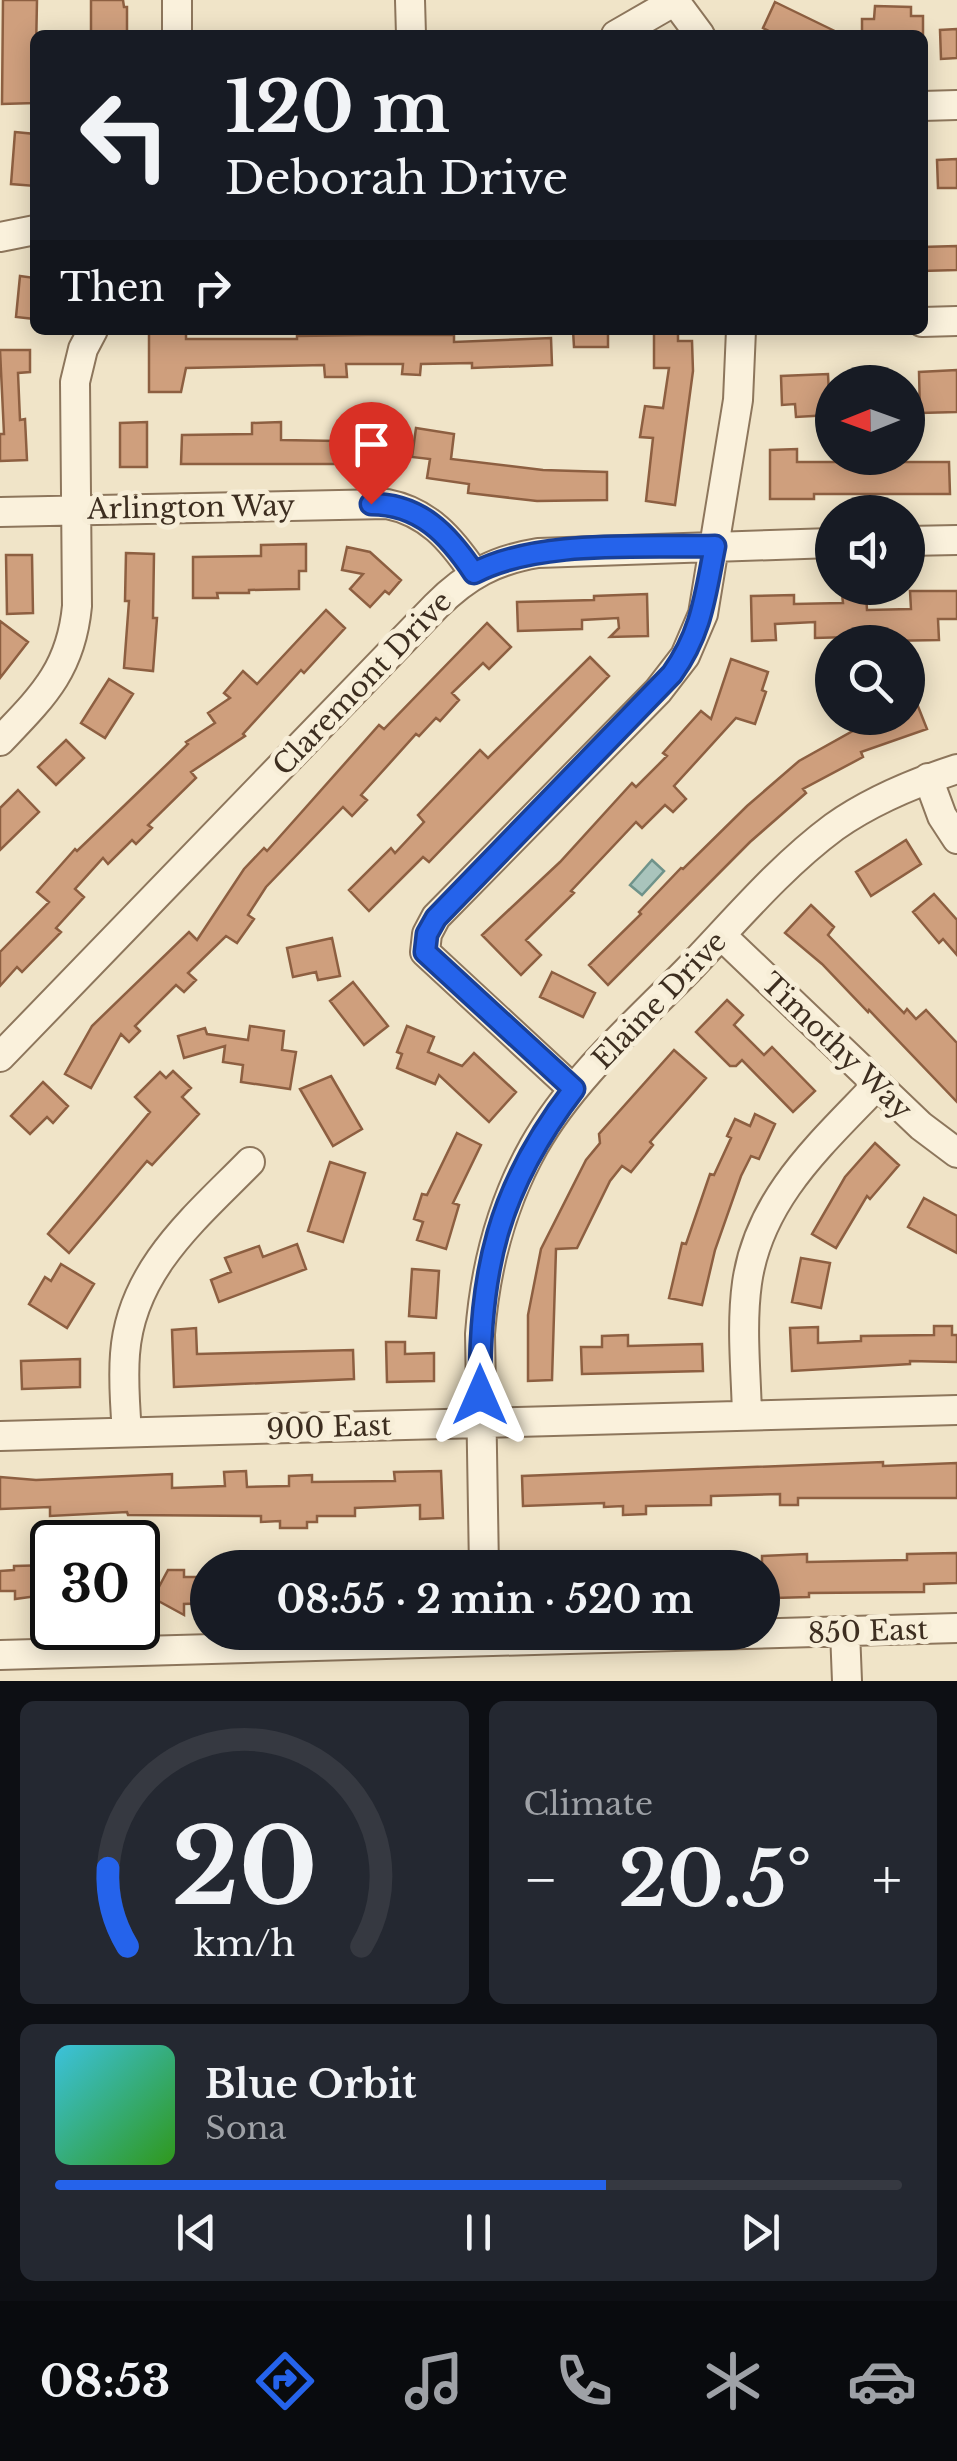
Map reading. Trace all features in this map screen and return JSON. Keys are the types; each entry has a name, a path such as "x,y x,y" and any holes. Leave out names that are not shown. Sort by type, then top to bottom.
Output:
{"street":[{"path":"177,0 177,30"},
{"path":"410,0 411,30"},
{"path":"624,30 674,0 696,30"},
{"path":"928,106 957,105"},
{"path":"0,237 30,231"},
{"path":"928,322 957,321"},
{"path":"0,741 50,688 66,658 77,606 75,382 90,335"},
{"path":"574,1089 425,952 425,942 436,918 685,656 703,614 715,546 738,400 741,335"},
{"name":"Arlington Way","path":"0,512 387,504 420,514 436,526 474,573"},
{"path":"925,541 957,540"},
{"name":"Claremont Drive","path":"0,1057 436,606 474,573 494,563 538,552 815,543"},
{"name":"Elaine Drive","path":"484,1550 480,1334 484,1287 495,1240 526,1161 574,1089 792,863 833,828 878,800 957,769"},
{"path":"928,778 942,816 957,839"},
{"name":"Timothy Way","path":"721,936 921,1126 957,1153"},
{"path":"747,1415 747,1284 763,1226 794,1173 877,1085"},
{"path":"127,1432 125,1354 130,1320 141,1288 168,1247 250,1162"},
{"name":"900 East","path":"0,1436 957,1410"},
{"name":"850 East","path":"780,1632 957,1628"},
{"path":"844,1631 846,1681"},
{"name":"850 East","path":"0,1656 107,1665 310,1650"}],"water":[{"path":"652,860 664,871 642,895 630,885"}],"building":[{"path":"3,0 37,0 36,30 30,30 30,103 2,104"},
{"path":"91,0 123,0 127,7 127,30 91,30"},
{"path":"775,2 833,30 767,30 763,28"},
{"path":"875,6 911,7 911,16 923,16 923,30 862,30 862,19 874,19"},
{"path":"957,29 957,58 941,59 940,30"},
{"path":"15,132 30,134 30,186 11,184"},
{"path":"957,159 957,188 938,188 937,160"},
{"path":"957,246 957,270 928,271 928,247"},
{"path":"20,276 30,277 30,318 16,317"},
{"path":"149,335 297,339 454,335 454,342 551,338 552,365 472,368 472,363 421,364 420,375 402,374 403,364 346,364 347,377 325,377 324,365 186,368 181,392 149,392"},
{"path":"573,335 608,335 608,347 574,347"},
{"path":"654,335 678,335 678,341 692,341 693,371 675,505 646,501 653,438 640,437 645,406 663,408 669,368 654,368"},
{"path":"0,350 30,350 30,372 18,373 27,460 0,461 0,434 4,434"},
{"path":"957,370 957,412 925,413 925,372"},
{"path":"815,375 815,416 796,417 795,404 782,405 781,376"},
{"path":"338,421 385,421 385,464 181,464 182,435 252,434 252,423 281,422 281,440 338,441"},
{"path":"147,422 147,467 120,467 120,423"},
{"path":"416,428 454,434 451,459 543,470 607,472 607,500 537,501 468,493 469,484 427,478 430,459 412,457"},
{"path":"797,449 797,462 815,462 815,475 925,475 925,462 949,462 950,494 814,494 814,499 770,499 770,450"},
{"path":"306,544 306,571 299,571 299,589 249,590 217,593 218,598 193,598 193,557 261,556 261,545"},
{"path":"347,547 370,552 401,580 370,607 350,589 363,574 342,570"},
{"path":"126,553 154,554 153,618 157,618 153,671 124,668 129,601 125,601"},
{"path":"6,555 32,555 33,613 7,614"},
{"path":"925,591 957,591 957,619 938,619 939,640 925,640 925,625 815,622 775,624 776,640 752,641 751,596 794,595 794,604 867,605 867,610 911,609 911,605 925,605"},
{"path":"647,594 648,636 610,637 619,628 618,618 582,620 582,629 518,631 517,602"},
{"path":"326,610 345,628 304,673 301,670 245,736 191,772 196,778 148,825 152,828 136,844 132,840 108,864 103,858 75,889 84,897 56,928 61,932 22,972 17,967 0,986 0,952 49,902 37,892 75,849 186,742 215,723 208,713 230,698 224,693 243,671 257,684"},
{"path":"0,621 28,642 0,678"},
{"path":"487,623 511,647 489,669 483,663 452,693 459,700 440,721 436,718 419,736 416,734 361,795 367,800 352,816 343,807 266,887 248,915 254,919 237,943 226,936 188,973 196,980 184,992 176,985 135,1026 140,1031 129,1042 121,1034 91,1088 65,1074 92,1026 189,932 197,940 244,869 264,848 267,851 379,725 384,729"},
{"path":"590,657 609,676 429,862 423,857 369,911 349,890 391,848 395,853 424,822 418,815 480,750 488,758"},
{"path":"731,659 768,672 755,724 736,718 674,786 686,799 673,812 665,805 642,828 636,822 571,891 574,893 526,940 541,955 521,975 482,935 560,862 632,783 636,787 667,756 663,753 701,711 711,719"},
{"path":"109,679 133,694 105,738 81,723"},
{"path":"846,735 910,735 861,752 863,757 803,789 806,793 750,842 608,985 589,965 681,868 799,761"},
{"path":"66,740 84,758 56,785 38,767"},
{"path":"18,790 39,812 0,850 0,808"},
{"path":"906,840 921,864 871,896 856,872"},
{"path":"934,894 957,920 957,955 943,939 939,943 913,912"},
{"path":"811,905 834,927 828,935 904,1013 907,1009 916,1019 926,1010 957,1043 957,1102 869,1010 785,933"},
{"path":"332,938 340,976 318,980 316,972 293,977 287,948"},
{"path":"552,972 595,993 583,1017 540,997"},
{"path":"353,982 388,1026 364,1045 330,1001"},
{"path":"727,1000 743,1015 734,1025 764,1055 772,1047 815,1091 793,1112 742,1060 730,1066 696,1032"},
{"path":"250,1026 284,1031 282,1050 296,1052 290,1089 241,1082 243,1065 223,1062 225,1046 184,1058 178,1036 205,1028 207,1034 248,1040"},
{"path":"407,1026 434,1037 428,1052 462,1066 474,1053 516,1092 489,1122 439,1075 435,1084 397,1068 402,1054 397,1052"},
{"path":"674,1050 706,1078 650,1142 653,1145 631,1172 622,1166 610,1181 577,1248 556,1249 552,1380 528,1381 528,1315 541,1249 586,1160 600,1143 599,1134"},
{"path":"173,1071 191,1088 182,1097 199,1114 152,1165 147,1161 69,1253 48,1234 150,1112 135,1097 160,1072 166,1078"},
{"path":"331,1076 362,1129 333,1146 300,1089"},
{"path":"43,1082 68,1106 53,1123 47,1117 30,1134 11,1116"},
{"path":"755,1114 775,1124 759,1159 751,1156 741,1176 715,1250 702,1305 669,1298 682,1243 686,1244 710,1174 714,1175 731,1138 727,1136 735,1119 750,1126"},
{"path":"457,1133 481,1145 453,1203 459,1205 446,1249 417,1240 423,1222 414,1219 422,1194 427,1195"},
{"path":"875,1143 899,1165 870,1199 867,1196 836,1248 812,1234 845,1177"},
{"path":"330,1162 365,1173 343,1242 308,1231"},
{"path":"924,1198 957,1216 957,1253 908,1227"},
{"path":"297,1244 306,1269 219,1302 211,1280 231,1272 225,1258 259,1246 263,1257"},
{"path":"801,1258 830,1263 821,1308 792,1302"},
{"path":"61,1264 94,1284 67,1328 29,1304 45,1277 51,1281"},
{"path":"412,1269 439,1271 436,1318 409,1316"},
{"path":"934,1326 952,1326 952,1335 957,1335 957,1362 910,1361 792,1371 790,1328 818,1327 818,1343 861,1341 861,1336 934,1335"},
{"path":"196,1328 197,1354 353,1350 354,1379 174,1387 172,1330"},
{"path":"628,1335 628,1346 702,1344 703,1371 582,1374 581,1347 602,1347 602,1336"},
{"path":"386,1342 405,1342 405,1354 434,1353 434,1381 387,1382"},
{"path":"80,1359 80,1387 22,1389 21,1361"},
{"path":"883,1462 883,1466 957,1463 957,1498 798,1498 798,1505 780,1505 780,1494 711,1496 711,1505 646,1506 646,1514 623,1515 623,1506 604,1507 604,1503 523,1506 522,1476"},
{"path":"246,1471 247,1487 289,1486 289,1476 312,1475 312,1482 395,1481 394,1472 441,1471 443,1518 420,1519 420,1505 355,1508 355,1516 317,1516 317,1522 307,1522 307,1528 280,1528 280,1521 261,1522 261,1516 127,1512 50,1516 50,1507 0,1509 0,1477 36,1480 172,1474 172,1488 225,1486 224,1472"},
{"path":"957,1553 957,1583 924,1584 924,1592 809,1593 809,1597 780,1598 780,1555 807,1554 807,1562 907,1560 907,1554"},
{"path":"14,1566 30,1566 30,1597 15,1599 15,1591 0,1591 0,1571 14,1570"},
{"path":"168,1570 184,1570 184,1577 190,1577 190,1604 184,1604 184,1615 160,1602 160,1585"}],"route":[{"path":"371,504 404,507 420,514 450,539 474,573 494,563 538,552 715,546 703,614 685,656 672,674 436,918 425,942 425,952 447,974 574,1089 552,1116 518,1176 495,1240 482,1303 480,1395"}]}
